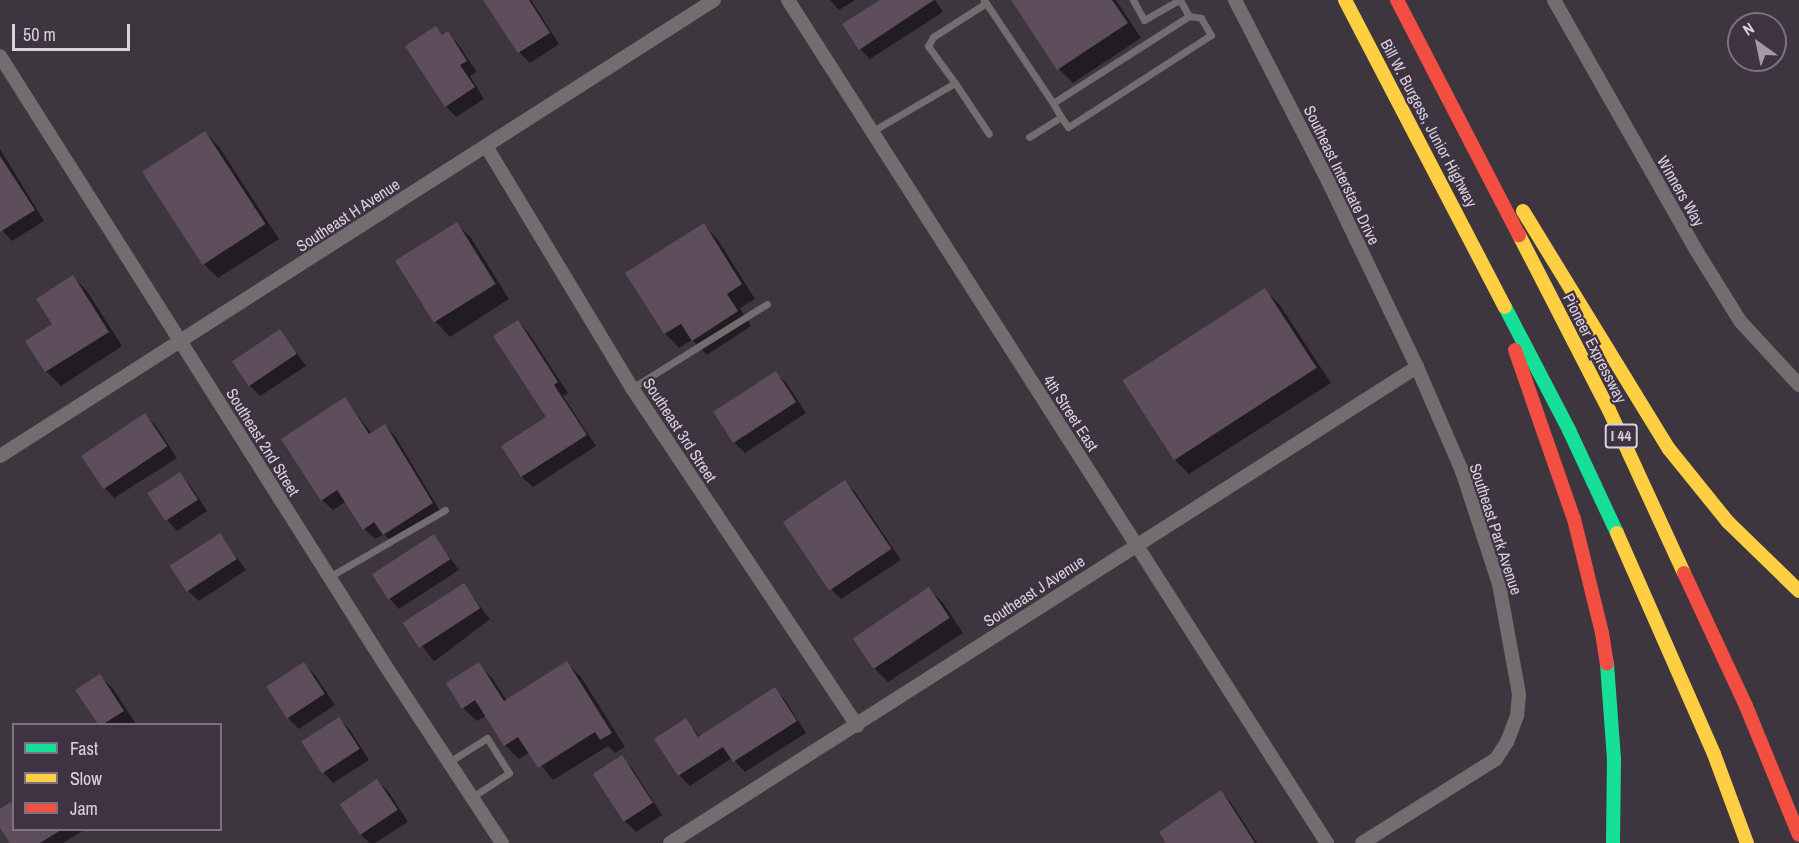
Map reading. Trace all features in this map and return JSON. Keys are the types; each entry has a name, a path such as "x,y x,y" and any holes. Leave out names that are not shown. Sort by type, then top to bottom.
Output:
{"highway":[{"name":"Bill W. Burgess, Junior Highway","path":"1346,0 1484,261"},
{"name":"Bill W. Burgess, Junior Highway","path":"1397,0 1422,46"},
{"path":"1422,46 1669,449 1728,522 1799,591"},
{"name":"Pioneer Expressway","path":"1422,46 1609,410 1746,706 1799,835"},
{"path":"1484,261 1574,519 1590,574 1610,688 1614,760 1613,843"},
{"name":"I 44","path":"1484,261 1569,430 1637,576 1714,754 1747,843"}],"street":[{"name":"Southeast H Avenue","path":"0,456 714,0"},
{"name":"4th Street East","path":"788,0 1327,843"},
{"name":"Southeast Interstate Drive","path":"1235,0 1328,181 1417,367"},
{"name":"Winners Way","path":"1554,0 1696,250 1740,321 1799,385"},
{"name":"Southeast 2nd Street","path":"0,56 329,577 502,843"},
{"name":"Southeast 3rd Street","path":"486,147 632,388 857,726"},
{"name":"Southeast J Avenue","path":"670,843 857,726 1136,545 1417,367"},
{"name":"Southeast Park Avenue","path":"1362,843 1496,759 1507,742 1517,716 1519,694 1499,584 1462,471 1417,367"}],"lane":[{"path":"1134,0 1144,20 1180,0 1189,16"},
{"path":"989,135 928,46 933,37 985,1 1068,127 1211,35 1201,18 1189,16 1053,103"},
{"path":"871,132 955,83"},
{"path":"1029,137 1061,117"},
{"path":"632,388 768,304"},
{"path":"329,577 445,510"},
{"path":"449,762 487,738 509,773 472,797"}],"building":[{"path":"483,0 529,0 550,33 518,53"},
{"path":"880,0 934,0 859,50 842,24"},
{"path":"1011,0 1112,0 1128,23 1057,70"},
{"path":"436,26 442,35 448,31 467,61 460,65 475,87 445,107 405,46"},
{"path":"205,131 265,224 203,265 142,172"},
{"path":"0,156 35,210 0,232"},
{"path":"457,222 496,284 434,323 395,261"},
{"path":"704,223 742,284 727,294 738,311 692,341 681,324 664,334 625,273"},
{"path":"73,275 109,332 45,372 25,341 52,324 36,299"},
{"path":"1265,288 1317,368 1174,460 1122,381"},
{"path":"518,320 558,382 554,385 587,435 521,477 501,446 546,417 493,336"},
{"path":"280,329 297,354 249,386 232,361"},
{"path":"776,371 796,402 733,443 713,412"},
{"path":"345,397 369,434 385,424 433,503 383,535 374,522 363,530 337,490 321,501 281,439"},
{"path":"145,413 167,446 104,489 81,456"},
{"path":"180,472 198,500 165,521 147,493"},
{"path":"845,480 891,549 829,591 783,522"},
{"path":"220,533 237,559 187,592 170,566"},
{"path":"434,534 450,559 388,599 372,574"},
{"path":"464,583 480,608 419,648 403,623"},
{"path":"929,587 950,618 873,669 853,638"},
{"path":"567,661 612,733 600,740 595,732 538,768 518,737 504,746 475,700 462,709 446,683 479,662 504,701"},
{"path":"304,662 325,694 287,718 266,687"},
{"path":"100,674 124,711 105,723 97,723 75,690"},
{"path":"775,687 797,721 733,762 723,747 678,776 654,739 686,718 698,737"},
{"path":"339,717 360,749 322,773 301,742"},
{"path":"622,755 653,803 624,822 593,774"},
{"path":"377,779 398,810 360,835 340,804"},
{"path":"1221,790 1255,843 1166,843 1159,832"},
{"path":"12,801 12,831 59,831 40,843 10,843 0,828 0,809"}],"traffic: fast":[{"path":"1505,307 1569,430 1617,533"},
{"path":"1607,664 1614,760 1613,843"}],"traffic: slow":[{"path":"1345,0 1505,307"},
{"path":"1523,211 1669,449 1728,522 1799,591"},
{"path":"1519,235 1609,410 1684,573"},
{"path":"1617,533 1714,754 1747,843"}],"traffic: jam":[{"path":"1397,0 1519,235"},
{"path":"1515,350 1574,519 1602,633 1607,664"},
{"path":"1684,573 1746,706 1799,835"}]}
